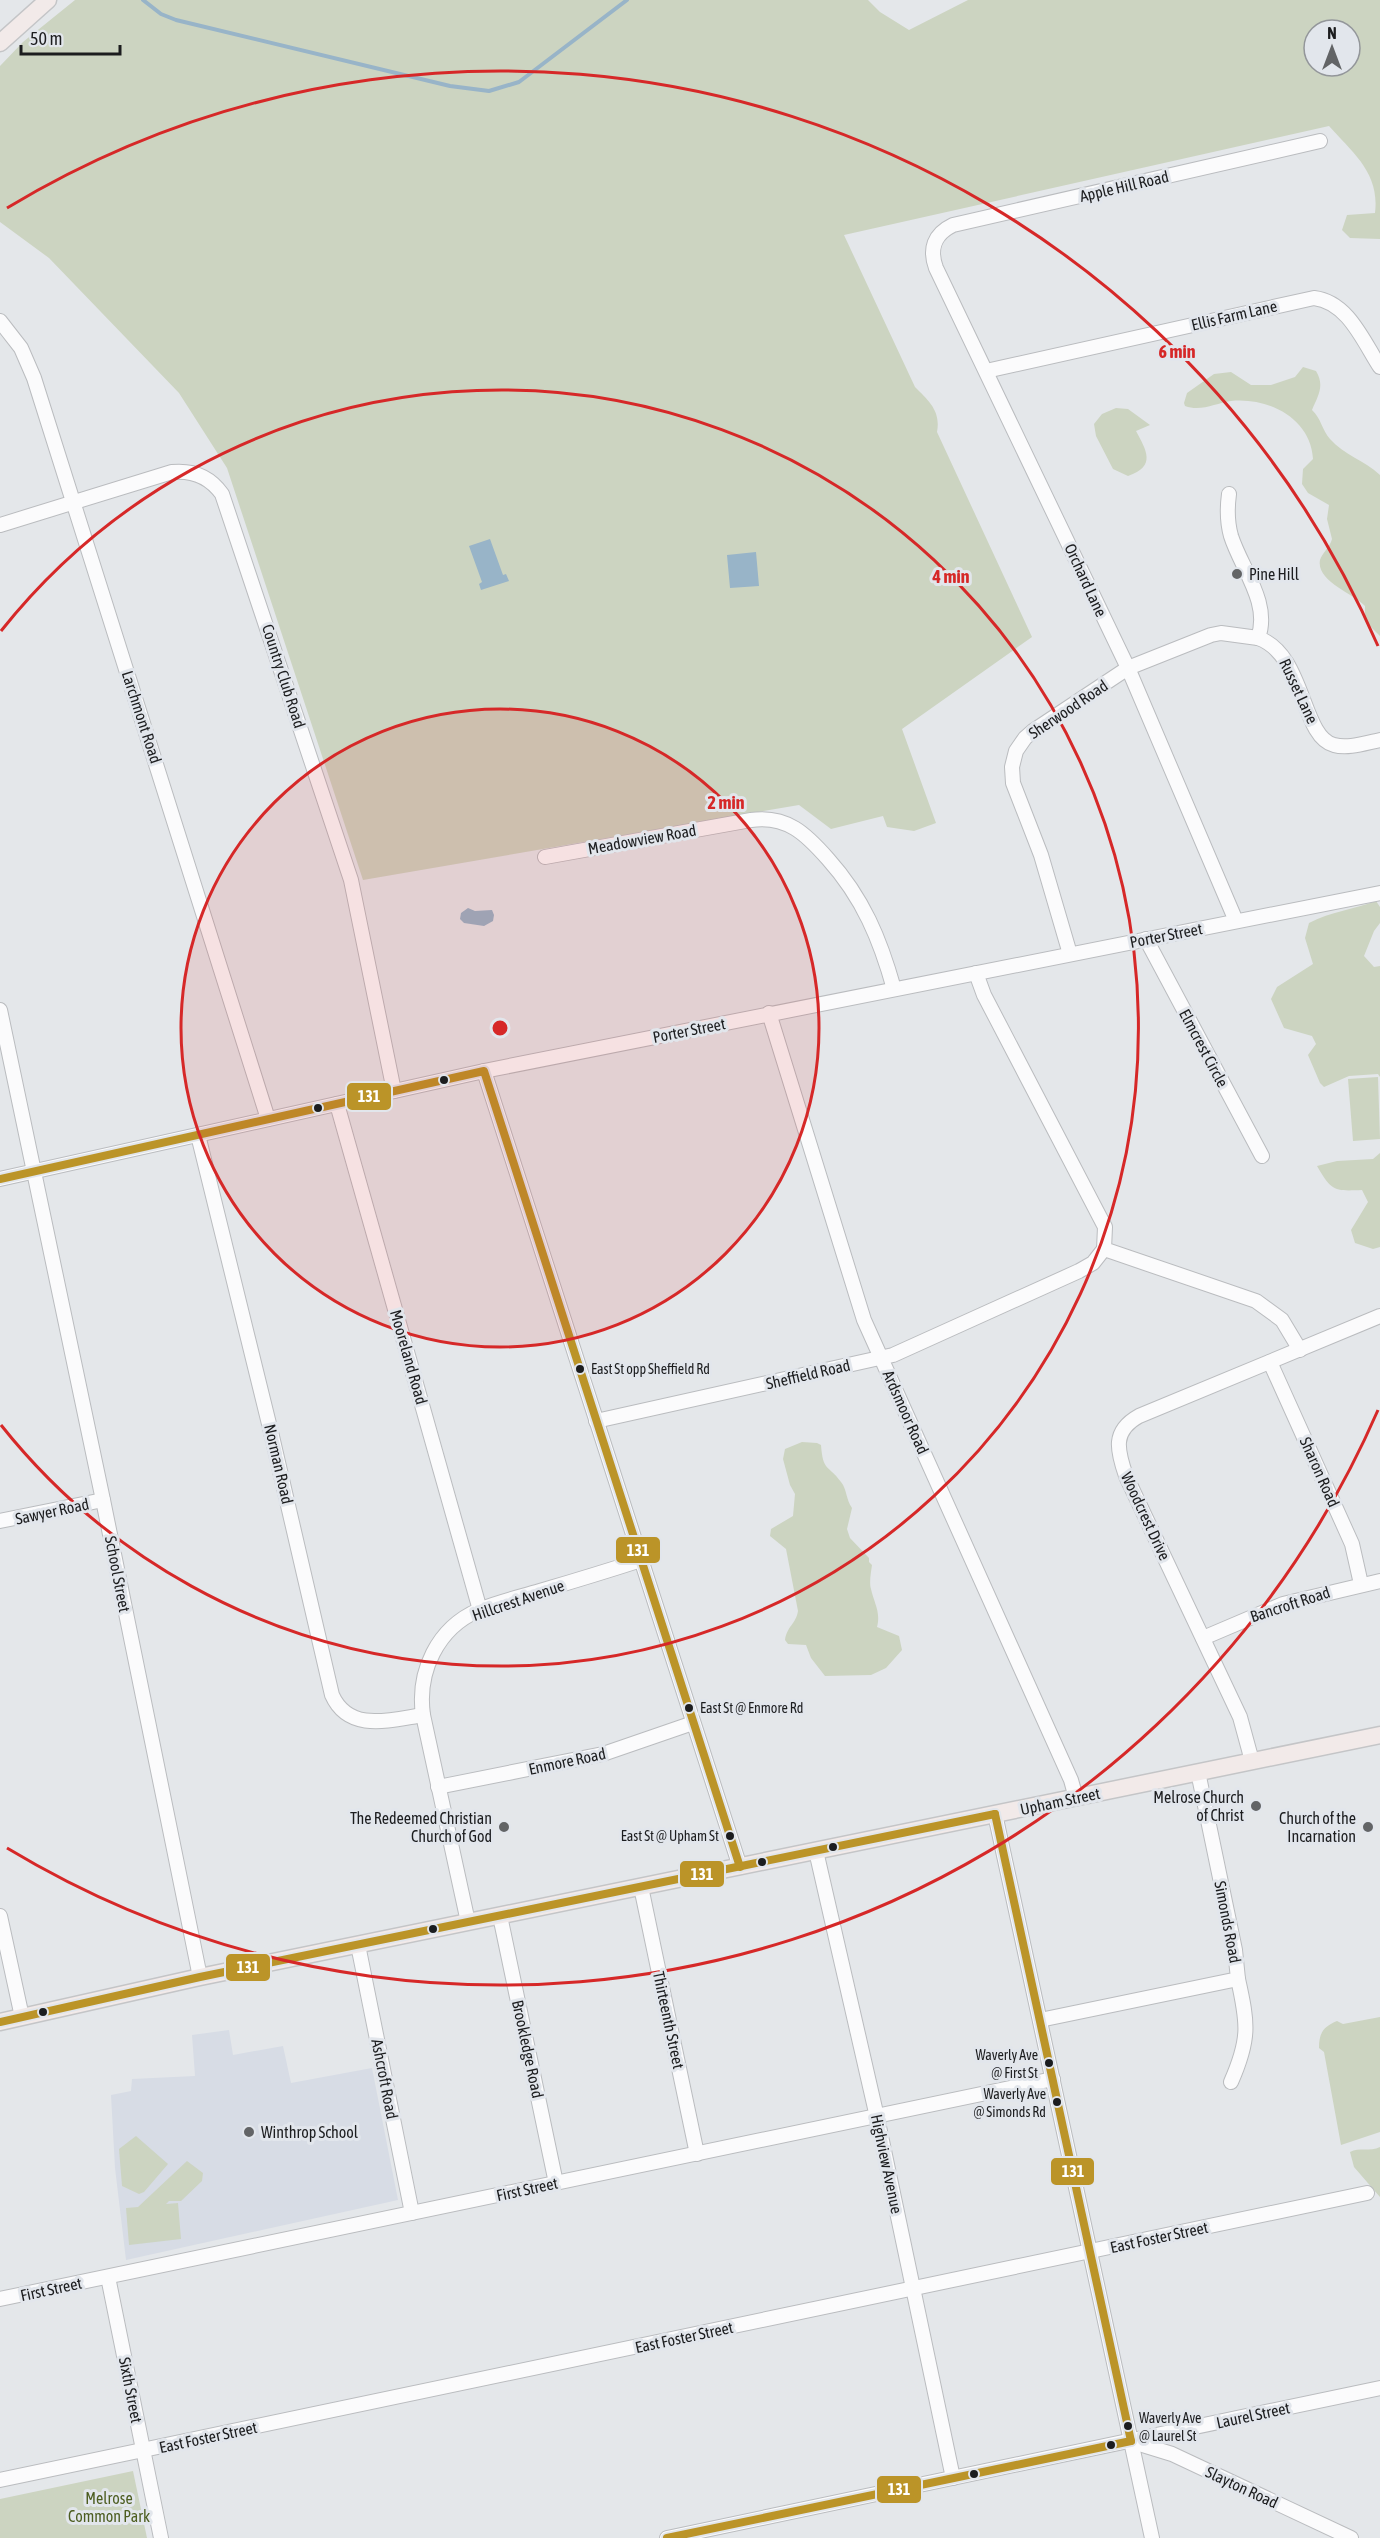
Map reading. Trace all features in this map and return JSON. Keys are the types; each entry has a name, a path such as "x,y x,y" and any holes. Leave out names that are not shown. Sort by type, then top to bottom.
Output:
{"main road":[{"path":"0,43 48,0"},
{"name":"Upham Street","path":"0,2022 200,1977 1380,1735"}],"street":[{"name":"Apple Hill Road","path":"934,243 940,233 953,225 1320,141"},
{"name":"Orchard Lane","path":"934,243 933,254 936,268 1128,668 1236,921"},
{"name":"Ellis Farm Lane","path":"986,372 1314,298 1331,302 1345,313 1380,367"},
{"name":"Larchmont Road","path":"0,321 21,348 30,367 268,1119"},
{"name":"Country Club Road","path":"0,525 178,471 204,477 214,484 226,500 352,884 394,1091"},
{"path":"1229,494 1227,515 1230,533 1252,584 1261,614 1258,638"},
{"name":"Sherwood Road","path":"1070,954 1041,855 1013,783 1012,761 1018,746 1029,734 1128,668 1210,635 1226,634 1258,638"},
{"name":"Russet Lane","path":"1258,638 1274,646 1285,658 1323,739 1342,746 1380,740"},
{"name":"Meadowview Road","path":"545,857 758,819 788,823 810,838 858,897 880,944 894,989"},
{"name":"Porter Street","path":"0,1179 484,1071 1380,892"},
{"name":"Elmcrest Circle","path":"1146,939 1262,1156"},
{"path":"976,973 983,994 1105,1227 1104,1249 1256,1301 1282,1320 1300,1350"},
{"name":"School Street","path":"0,1010 200,1977"},
{"name":"Ardsmoor Road","path":"769,1013 864,1320 1071,1780 1076,1797"},
{"path":"484,1071 740,1867"},
{"name":"Mooreland Road","path":"337,1104 480,1610"},
{"name":"Norman Road","path":"198,1135 272,1432 332,1695 345,1712 360,1721 373,1722 423,1715"},
{"name":"Sheffield Road","path":"596,1421 882,1358 908,1349 1079,1271 1093,1263 1104,1249"},
{"name":"Woodcrest Drive","path":"1252,1761 1242,1724 1126,1476 1120,1457 1120,1434 1128,1423 1139,1416 1380,1317"},
{"name":"Sharon Road","path":"1270,1362 1352,1544 1361,1584"},
{"name":"Sawyer Road","path":"0,1521 103,1500"},
{"name":"Hillcrest Avenue","path":"468,1922 423,1715 422,1685 431,1657 448,1632 463,1619 480,1610 641,1560"},
{"name":"Bancroft Road","path":"1203,1638 1283,1604 1380,1581"},
{"name":"Enmore Road","path":"438,1787 603,1754 693,1723"},
{"name":"Simonds Road","path":"1040,2020 1238,1979 1235,1950 1198,1772"},
{"path":"995,1814 1152,2538"},
{"name":"Highview Avenue","path":"816,1851 877,2116 953,2478"},
{"name":"Thirteenth Street","path":"641,1887 697,2154"},
{"path":"0,1916 22,2017"},
{"name":"Brookledge Road","path":"500,1916 556,2183"},
{"name":"Ashcroft Road","path":"358,1945 412,2213"},
{"path":"1231,2082 1244,2050 1247,2032 1238,1979"},
{"name":"First Street","path":"0,2299 1053,2079"},
{"name":"East Foster Street","path":"0,2480 1367,2193"},
{"name":"Sixth Street","path":"108,2277 161,2538"},
{"name":"Laurel Street","path":"667,2538 1380,2388"},
{"name":"Slayton Road","path":"1131,2441 1172,2454 1351,2538"}],"shaded area":[{"name":"Winthrop School","path":"229,2030 233,2055 283,2046 291,2083 372,2068 398,2200 126,2260 115,2168 111,2095 131,2091 132,2079 195,2076 192,2035"}],"green space":[{"path":"75,0 868,0 880,12 909,30 968,0 1380,0 1380,239 1350,238 1342,230 1347,215 1375,213 1375,199 1373,186 1363,165 1329,126 844,235 915,387 935,412 937,432 1032,637 902,729 936,823 914,831 887,827 883,816 831,829 799,805 363,880 227,468 179,393 49,258 0,222 0,66 23,42"},
{"path":"1303,367 1316,371 1319,376 1320,391 1312,410 1327,435 1341,449 1380,475 1380,636 1365,621 1365,606 1329,580 1320,567 1321,557 1332,539 1327,519 1329,505 1308,493 1302,484 1303,469 1313,459 1305,432 1286,414 1260,403 1231,401 1191,408 1185,406 1184,403 1187,393 1214,374 1231,372 1251,385 1271,385 1295,377"},
{"path":"1116,408 1128,409 1150,425 1136,431 1146,451 1146,462 1137,472 1128,476 1113,469 1096,436 1094,424 1102,414"},
{"path":"1376,901 1380,907 1380,923 1374,931 1364,956 1374,967 1380,966 1380,1077 1378,1074 1349,1076 1324,1087 1308,1055 1316,1044 1312,1036 1284,1028 1271,999 1277,987 1313,964 1305,938 1309,923"},
{"path":"1378,1077 1380,1139 1353,1141 1348,1079"},
{"path":"1380,1153 1380,1247 1373,1249 1355,1243 1351,1230 1368,1202 1362,1190 1335,1188 1317,1166 1337,1161 1373,1159"},
{"path":"802,1442 821,1445 825,1464 843,1485 852,1508 847,1529 850,1538 869,1558 872,1565 870,1584 878,1612 877,1627 899,1636 902,1650 886,1668 871,1675 825,1676 811,1658 806,1645 788,1644 785,1640 798,1611 786,1549 770,1536 771,1529 793,1516 795,1494 790,1485 783,1459 785,1449"},
{"path":"1380,2017 1380,2132 1341,2145 1324,2052 1319,2048 1321,2034 1325,2028 1337,2021 1343,2024"},
{"path":"136,2136 168,2164 144,2192 139,2194 122,2186 119,2149"},
{"path":"1380,2147 1380,2197 1354,2167 1350,2152"},
{"path":"187,2161 203,2173 202,2181 181,2201 169,2201 166,2204 178,2203 181,2239 129,2245 126,2208 138,2207"},
{"name":"Melrose Common Park","path":"133,2471 147,2538 0,2538 0,2499"}],"water":[{"path":"490,539 503,575 506,574 509,581 481,590 479,584 482,582 469,546"},
{"path":"756,552 759,586 730,588 727,555"},
{"path":"468,908 475,911 492,910 493,921 484,926 464,923 460,919 461,913"}],"waterway":[{"path":"143,0 161,14 176,20 450,86 489,91 519,82 627,0"}],"transit line":[{"name":"131","path":"0,1179 484,1071 740,1867"},
{"name":"131","path":"995,1814 1131,2441"},
{"name":"131","path":"0,2022 200,1977 995,1814"},
{"name":"131","path":"667,2538 1131,2441"}],"place":[{"name":"Pine Hill","path":"1237,574"},
{"name":"East St opp Sheffield Rd","path":"580,1369"},
{"name":"East St @ Enmore Rd","path":"689,1708"},
{"name":"Melrose Church of Christ","path":"1256,1806"},
{"name":"The Redeemed Christian Church of God","path":"504,1827"},
{"name":"Church of the Incarnation","path":"1368,1827"},
{"name":"East St @ Upham St","path":"730,1836"},
{"name":"Waverly Ave @ First St","path":"1049,2063"},
{"name":"Waverly Ave @ Simonds Rd","path":"1057,2102"},
{"name":"Winthrop School","path":"249,2132"},
{"name":"Waverly Ave @ Laurel St","path":"1128,2426"}]}
